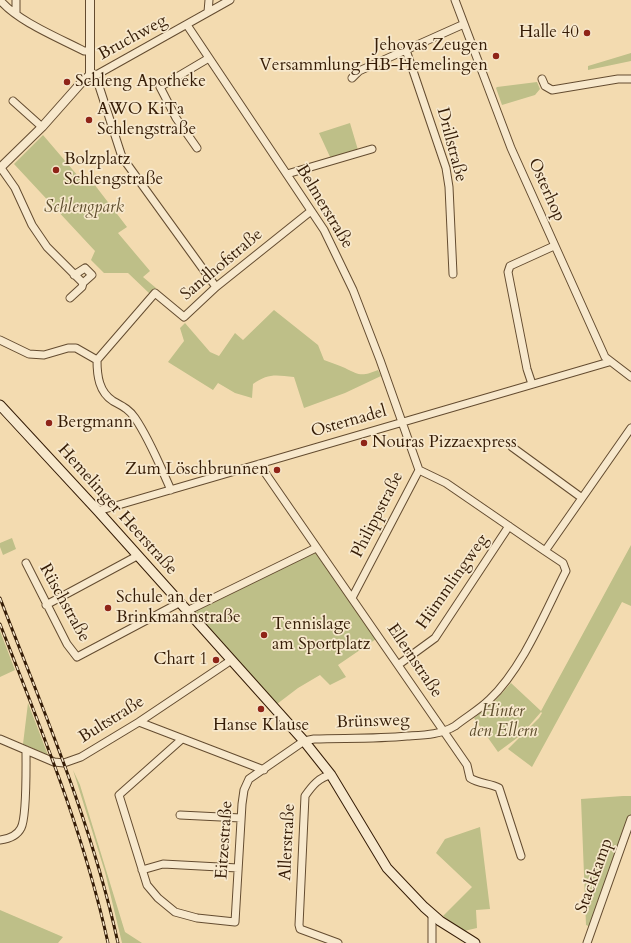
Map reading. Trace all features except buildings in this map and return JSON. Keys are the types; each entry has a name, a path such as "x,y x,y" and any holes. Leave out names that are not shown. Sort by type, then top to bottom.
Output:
{"main road":[{"name":"Hemelinger Heerstraße","path":"0,405 304,742 331,775 387,868 403,886 440,921 476,943"}],"street":[{"path":"0,0 8,9 39,28 84,51 89,52"},
{"path":"16,0 16,14"},
{"path":"90,0 90,75 99,86 122,156 216,287"},
{"path":"208,12 209,0"},
{"name":"Bruchweg","path":"90,75 98,74 230,0"},
{"name":"Osterhop","path":"455,0 511,148 605,357 609,362 616,365 631,377"},
{"name":"Belmerstraße","path":"187,24 324,230 353,290 402,422"},
{"path":"352,78 359,71 464,24"},
{"name":"Drillstraße","path":"406,50 446,168 449,187 453,274"},
{"path":"197,148 176,118 160,86 209,58"},
{"path":"82,283 47,247 32,225 15,188 0,168 42,128 80,83 90,75"},
{"path":"542,79 545,86 552,90 618,79 631,79"},
{"path":"13,101 42,128"},
{"path":"287,174 372,149"},
{"name":"Sandhofstraße","path":"97,360 155,293 184,318 216,287 311,211"},
{"path":"532,384 527,369 508,272 510,266 554,246"},
{"path":"70,298 82,287 82,283 92,275 85,268 74,274"},
{"path":"0,340 29,354 44,355 68,348 76,348 97,360 100,386 105,394 112,400 125,407 135,417 171,490"},
{"name":"Osternadel","path":"98,512 609,362"},
{"name":"Philippstraße","path":"352,598 419,470 402,422"},
{"path":"545,551 631,428"},
{"path":"512,447 582,498"},
{"name":"Ellernstraße","path":"259,464 467,765 469,770 468,780 499,788 521,856"},
{"path":"419,470 446,482 563,563 566,571 530,643 502,687 489,701 455,726 443,731"},
{"name":"Hümmlingweg","path":"398,665 435,638 509,526"},
{"path":"187,611 316,548"},
{"path":"46,605 137,556"},
{"name":"Rüschstraße","path":"26,564 67,644 77,657 179,603"},
{"name":"Bultstraße","path":"0,739 46,760 64,763 81,757 139,722 230,661"},
{"path":"139,722 264,770"},
{"name":"Brünsweg","path":"304,742 314,739 389,738 433,734 443,731"},
{"path":"182,739 119,795 142,870 163,864 238,868"},
{"name":"Eitzestraße","path":"142,870 147,885 158,898 175,912 197,918 236,922 241,818 244,790 249,779 304,742"},
{"path":"0,840 9,838 17,833 21,828 24,813 26,750"},
{"name":"Allerstraße","path":"331,775 325,776 312,786 305,796 299,925 300,929 338,943"},
{"path":"180,815 241,818"},
{"name":"Stackkamp","path":"587,943 631,819"},
{"path":"432,914 432,943"}],"green space":[{"path":"631,53 631,61 588,70 588,66"},
{"path":"537,82 540,89 535,95 502,105 496,88 497,87"},
{"path":"350,123 358,150 331,159 319,133"},
{"name":"Schlengpark","path":"43,135 84,183 91,180 127,227 118,233 150,271 143,277 156,288 150,294 128,273 104,273 91,260 95,251 14,164"},
{"path":"274,310 318,345 324,360 358,374 365,374 378,370 381,376 345,393 304,408 294,377 277,375 268,376 258,380 253,384 252,398 235,393 218,383 213,390 168,362 184,341 180,328 185,323 210,352 219,356 235,333 243,340"},
{"path":"12,538 16,549 3,555 0,543"},
{"name":"Hinter den Ellern","path":"631,545 631,606 622,602 532,767 508,749 539,718 542,713 541,712 521,735 498,752 474,718 493,703 511,683 541,711"},
{"name":"Tennislage am Sportplatz","path":"316,551 376,639 338,665 346,677 330,685 320,675 298,688 277,704 195,612"},
{"path":"0,631 15,670 0,677"},
{"path":"28,703 48,755 23,744"},
{"path":"73,770 80,785 125,932 142,943 122,943 105,872"},
{"path":"631,796 631,831 628,838 622,837 591,927 586,925 581,799"},
{"path":"480,827 490,909 476,910 477,928 464,931 443,916 472,887 436,853 445,839"},
{"path":"0,910 63,937 58,943 0,943"}],"railway":[{"path":"0,598 50,726 81,812 95,855 118,943"},
{"path":"0,624 46,742 74,821 87,862 108,943"}],"place":[{"name":"Halle 40","path":"587,33"},
{"name":"Jehovas Zeugen Versammlung HB-Hemelingen","path":"496,56"},
{"name":"Schleng Apotheke","path":"67,82"},
{"name":"AWO KiTa Schlengstraße","path":"89,120"},
{"name":"Bolzplatz Schlengstraße","path":"56,170"},
{"name":"Bergmann","path":"49,423"},
{"name":"Nouras Pizzaexpress","path":"364,443"},
{"name":"Zum Löschbrunnen","path":"277,470"},
{"name":"Schule an der Brinkmannstraße","path":"108,608"},
{"name":"Tennislage am Sportplatz","path":"264,635"},
{"name":"Chart 1","path":"216,660"},
{"name":"Hanse Klause","path":"261,709"}]}
